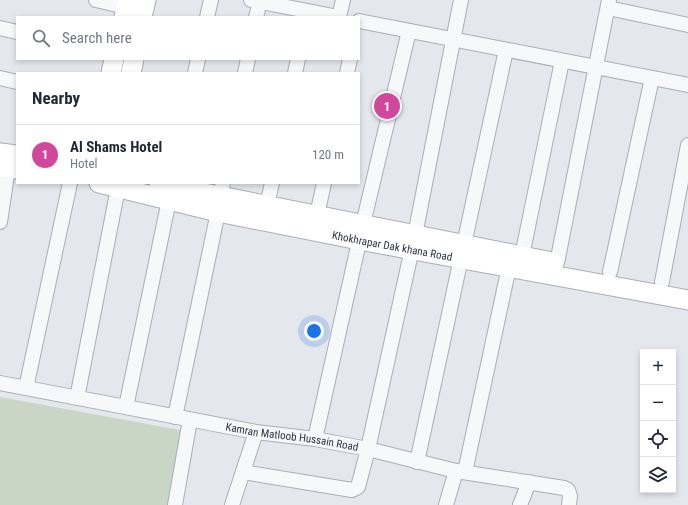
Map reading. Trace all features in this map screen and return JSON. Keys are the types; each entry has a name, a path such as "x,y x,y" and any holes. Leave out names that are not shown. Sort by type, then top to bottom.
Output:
{"street":[{"path":"96,0 126,8"},
{"path":"142,16 146,0"},
{"path":"208,16 211,0"},
{"path":"338,16 343,0"},
{"path":"242,472 355,489 358,487 368,449 414,242 461,0"},
{"path":"256,16 255,1 308,14 328,16"},
{"path":"557,263 597,68 608,4 688,25"},
{"path":"360,21 597,68 688,84"},
{"path":"0,28 16,32"},
{"path":"315,439 408,31"},
{"path":"417,462 506,50"},
{"path":"111,72 114,60"},
{"path":"131,72 134,60"},
{"path":"195,72 198,60"},
{"path":"245,72 248,60"},
{"path":"295,72 298,60"},
{"path":"347,72 350,60"},
{"path":"446,505 461,472 515,261 562,61"},
{"path":"0,78 16,82"},
{"path":"610,272 652,78"},
{"path":"662,282 688,146"},
{"path":"0,222 8,162"},
{"path":"26,388 70,184"},
{"name":"Khokhrapar Dak khana Road","path":"103,184 118,188 167,188 267,205 317,215 361,232"},
{"path":"267,205 272,184"},
{"path":"317,215 324,184"},
{"path":"77,398 118,188"},
{"path":"126,407 167,188"},
{"path":"175,417 220,197"},
{"name":"Khokhrapar Dak khana Road","path":"220,197 361,232 515,261 688,300"},
{"name":"Khokhrapar Dak khana Road","path":"515,261 557,263 688,287"},
{"name":"Kamran Matloob Hussain Road","path":"0,383 256,432 315,439 368,449 461,472 564,488 568,490 570,496 569,505"},
{"path":"175,505 190,420"},
{"path":"232,505 256,432"},
{"path":"520,505 529,482"}],"green space":[{"path":"0,397 180,430 182,440 171,505 0,505"}],"place":[{"name":"Al Shams Hotel","path":"387,106"}]}
